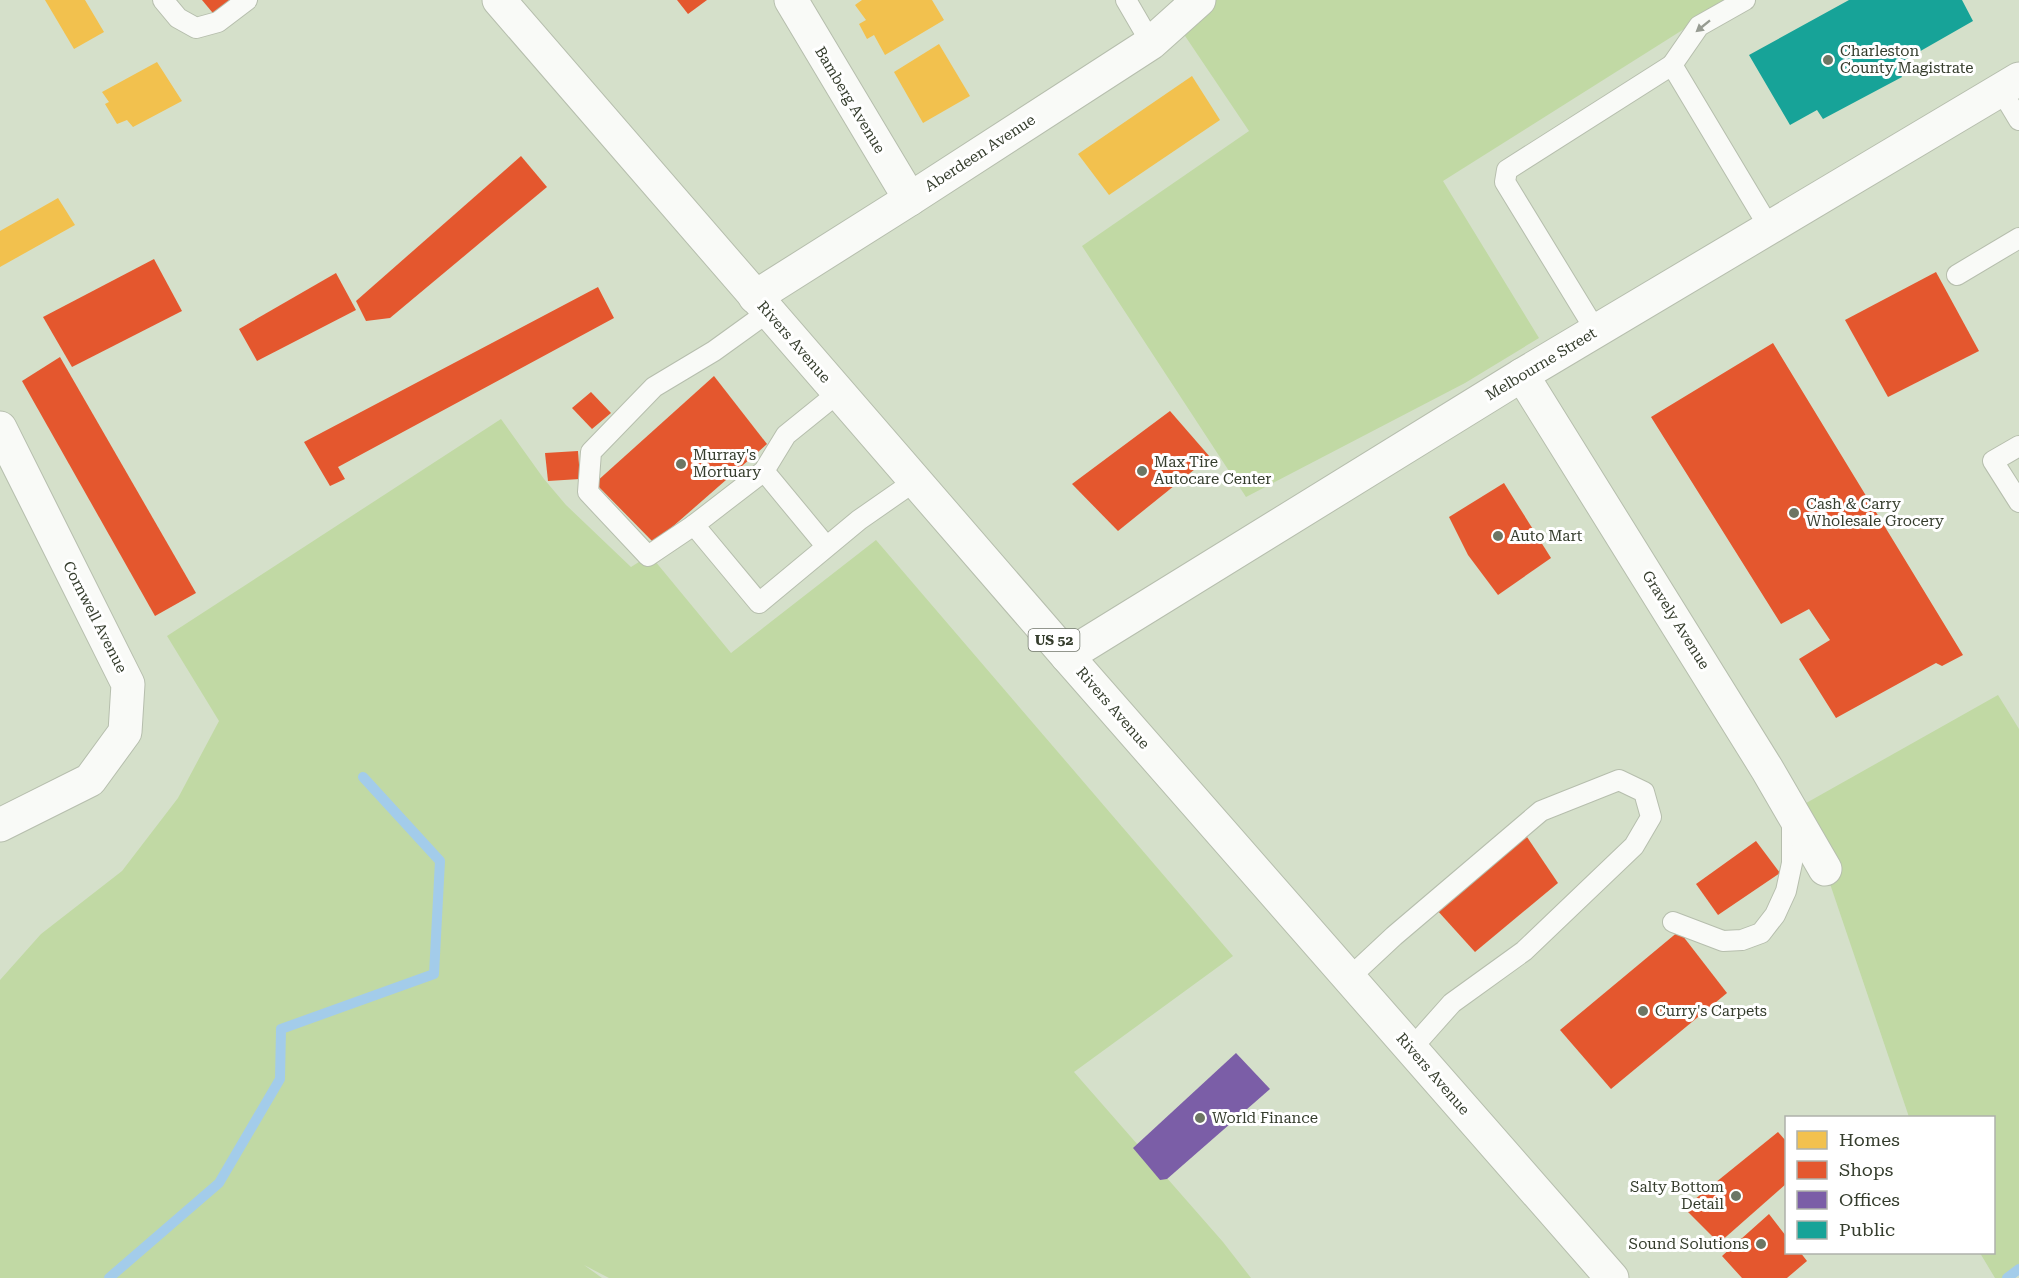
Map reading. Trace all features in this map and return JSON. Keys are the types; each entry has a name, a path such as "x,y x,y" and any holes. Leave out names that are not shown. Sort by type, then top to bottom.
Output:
{"street":[{"name":"Rivers Avenue","path":"499,0 1067,656 1612,1278"},
{"name":"Bamberg Avenue","path":"790,0 910,200"},
{"name":"Aberdeen Avenue","path":"761,304 910,200 1151,43 1199,0"},
{"name":"Melbourne Street","path":"1067,656 1522,375 2010,84"},
{"name":"Gravely Avenue","path":"1522,375 1767,769 1825,869"},
{"name":"Cornwell Avenue","path":"0,428 128,684 125,732 90,780 0,825"}],"lane":[{"path":"163,0 178,18 196,28 218,22 247,0"},
{"path":"1126,0 1151,43"},
{"path":"1596,331 1505,182 1507,170 1672,65 1699,26 1745,0"},
{"path":"1672,65 1769,227"},
{"path":"2010,84 2019,120"},
{"path":"1957,275 2019,238"},
{"path":"761,304 714,351 654,387 591,452 588,492 648,556 694,525 764,471 786,435 838,393"},
{"path":"2019,446 1993,461 2019,502"},
{"path":"764,471 826,546"},
{"path":"694,525 759,603 826,546 915,481"},
{"path":"1349,978 1394,936 1541,811 1619,780 1644,792 1651,817 1634,846 1524,951 1452,1004 1411,1049"},
{"path":"1673,922 1723,941 1742,940 1761,933 1775,915 1786,891 1792,863 1791,811"}],"green space":[{"path":"1199,0 1730,0 1443,181 1539,338 1465,383 1246,497 1082,246 1249,131 1175,21"},
{"path":"501,419 544,479 566,505 631,567 650,555 731,653 876,540 1233,956 1074,1072 1223,1242 1251,1278 609,1278 584,1265 602,1278 0,1278 0,980 41,934 122,871 178,798 219,721 167,636"},
{"path":"1998,695 2019,729 2019,1269 2007,1278 1995,1278 1981,1254 1995,1254 1995,1116 1909,1116 1825,869 1792,811"}],"building: Homes":[{"path":"45,0 85,0 104,32 74,49"},
{"path":"862,0 932,0 944,20 885,55 874,35 867,39 859,24 866,20 855,5"},
{"path":"939,44 970,96 923,123 894,72"},
{"path":"157,62 182,101 133,127 127,120 117,124 105,104 109,102 102,92"},
{"path":"1192,76 1220,120 1109,195 1078,154"},
{"path":"58,198 75,225 0,267 0,231"}],"building: Shops":[{"path":"202,0 239,0 217,18"},
{"path":"677,0 707,0 688,14"},
{"path":"521,156 547,187 390,318 366,321 356,301"},
{"path":"154,259 182,311 72,367 43,317"},
{"path":"1936,272 1979,351 1888,397 1845,320"},
{"path":"336,273 356,310 257,361 239,329"},
{"path":"598,287 614,318 338,467 345,479 330,486 304,442"},
{"name":"Cash & Carry Wholesale Grocery","path":"1773,343 1963,655 1942,666 1936,663 1836,718 1799,659 1830,640 1809,609 1781,624 1651,417"},
{"path":"60,357 196,593 155,616 22,381"},
{"name":"Murray's Mortuary","path":"714,376 767,444 654,543 595,483"},
{"path":"591,392 611,413 592,429 572,408"},
{"name":"Max Tire Autocare Center","path":"1170,411 1210,457 1118,531 1072,484"},
{"path":"578,451 580,479 548,481 545,453"},
{"name":"Auto Mart","path":"1504,483 1551,558 1498,595 1468,555 1449,517"},
{"path":"1525,834 1558,883 1475,952 1436,909"},
{"path":"1756,841 1780,873 1718,915 1696,884"},
{"name":"Curry's Carpets","path":"1679,931 1727,993 1611,1089 1560,1030"},
{"name":"Salty Bottom Detail","path":"1778,1132 1785,1140 1785,1185 1719,1243 1684,1208"},
{"name":"Sound Solutions","path":"1769,1214 1785,1235 1785,1254 1802,1254 1807,1261 1787,1278 1742,1278 1722,1256"}],"building: Offices":[{"name":"World Finance","path":"1236,1053 1270,1089 1167,1179 1160,1180 1133,1148"}],"building: Public":[{"name":"Charleston County Magistrate","path":"1849,0 1962,0 1973,21 1896,65 1902,77 1823,119 1817,110 1790,125 1749,55"}],"waterway":[{"path":"109,1278 219,1183 280,1079 281,1029 434,974 440,861 363,777"},
{"path":"2007,1278 2019,1269"}],"place":[{"name":"Charleston County Magistrate","path":"1828,60"},
{"name":"Murray's Mortuary","path":"681,464"},
{"name":"Max Tire Autocare Center","path":"1142,471"},
{"name":"Cash & Carry Wholesale Grocery","path":"1794,513"},
{"name":"Auto Mart","path":"1498,536"},
{"name":"Curry's Carpets","path":"1643,1011"},
{"name":"World Finance","path":"1200,1118"},
{"name":"Salty Bottom Detail","path":"1736,1196"},
{"name":"Sound Solutions","path":"1761,1244"}]}
